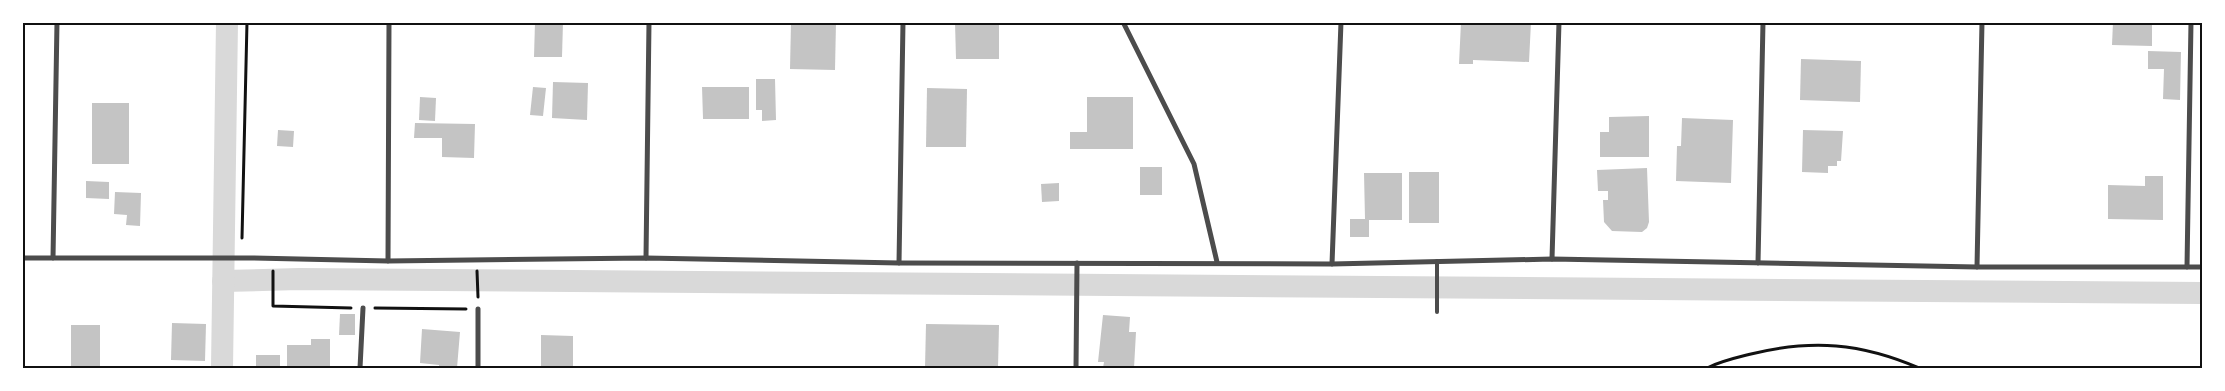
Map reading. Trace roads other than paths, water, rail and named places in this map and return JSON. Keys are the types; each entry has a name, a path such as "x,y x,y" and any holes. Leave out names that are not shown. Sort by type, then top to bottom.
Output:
{"street":[{"path":"53,258 56,22"},
{"path":"388,261 389,22"},
{"path":"646,258 648,22"},
{"path":"899,263 903,22"},
{"path":"1123,22 1194,164 1216,262"},
{"path":"1332,264 1341,22"},
{"path":"1552,259 1559,22"},
{"path":"1758,263 1763,22"},
{"path":"1977,267 1982,22"},
{"path":"2187,267 2191,22"},
{"path":"22,258 254,258 388,261 646,258 899,263 1216,262 1332,264 1552,259 1977,267 2202,267"},
{"path":"1076,368 1077,263"},
{"path":"360,368 363,308"},
{"path":"478,309 478,368"}],"lane":[{"path":"1437,261 1438,312"}],"waterway":[{"path":"222,368 227,22"},
{"path":"223,281 299,279 2202,293"}]}
